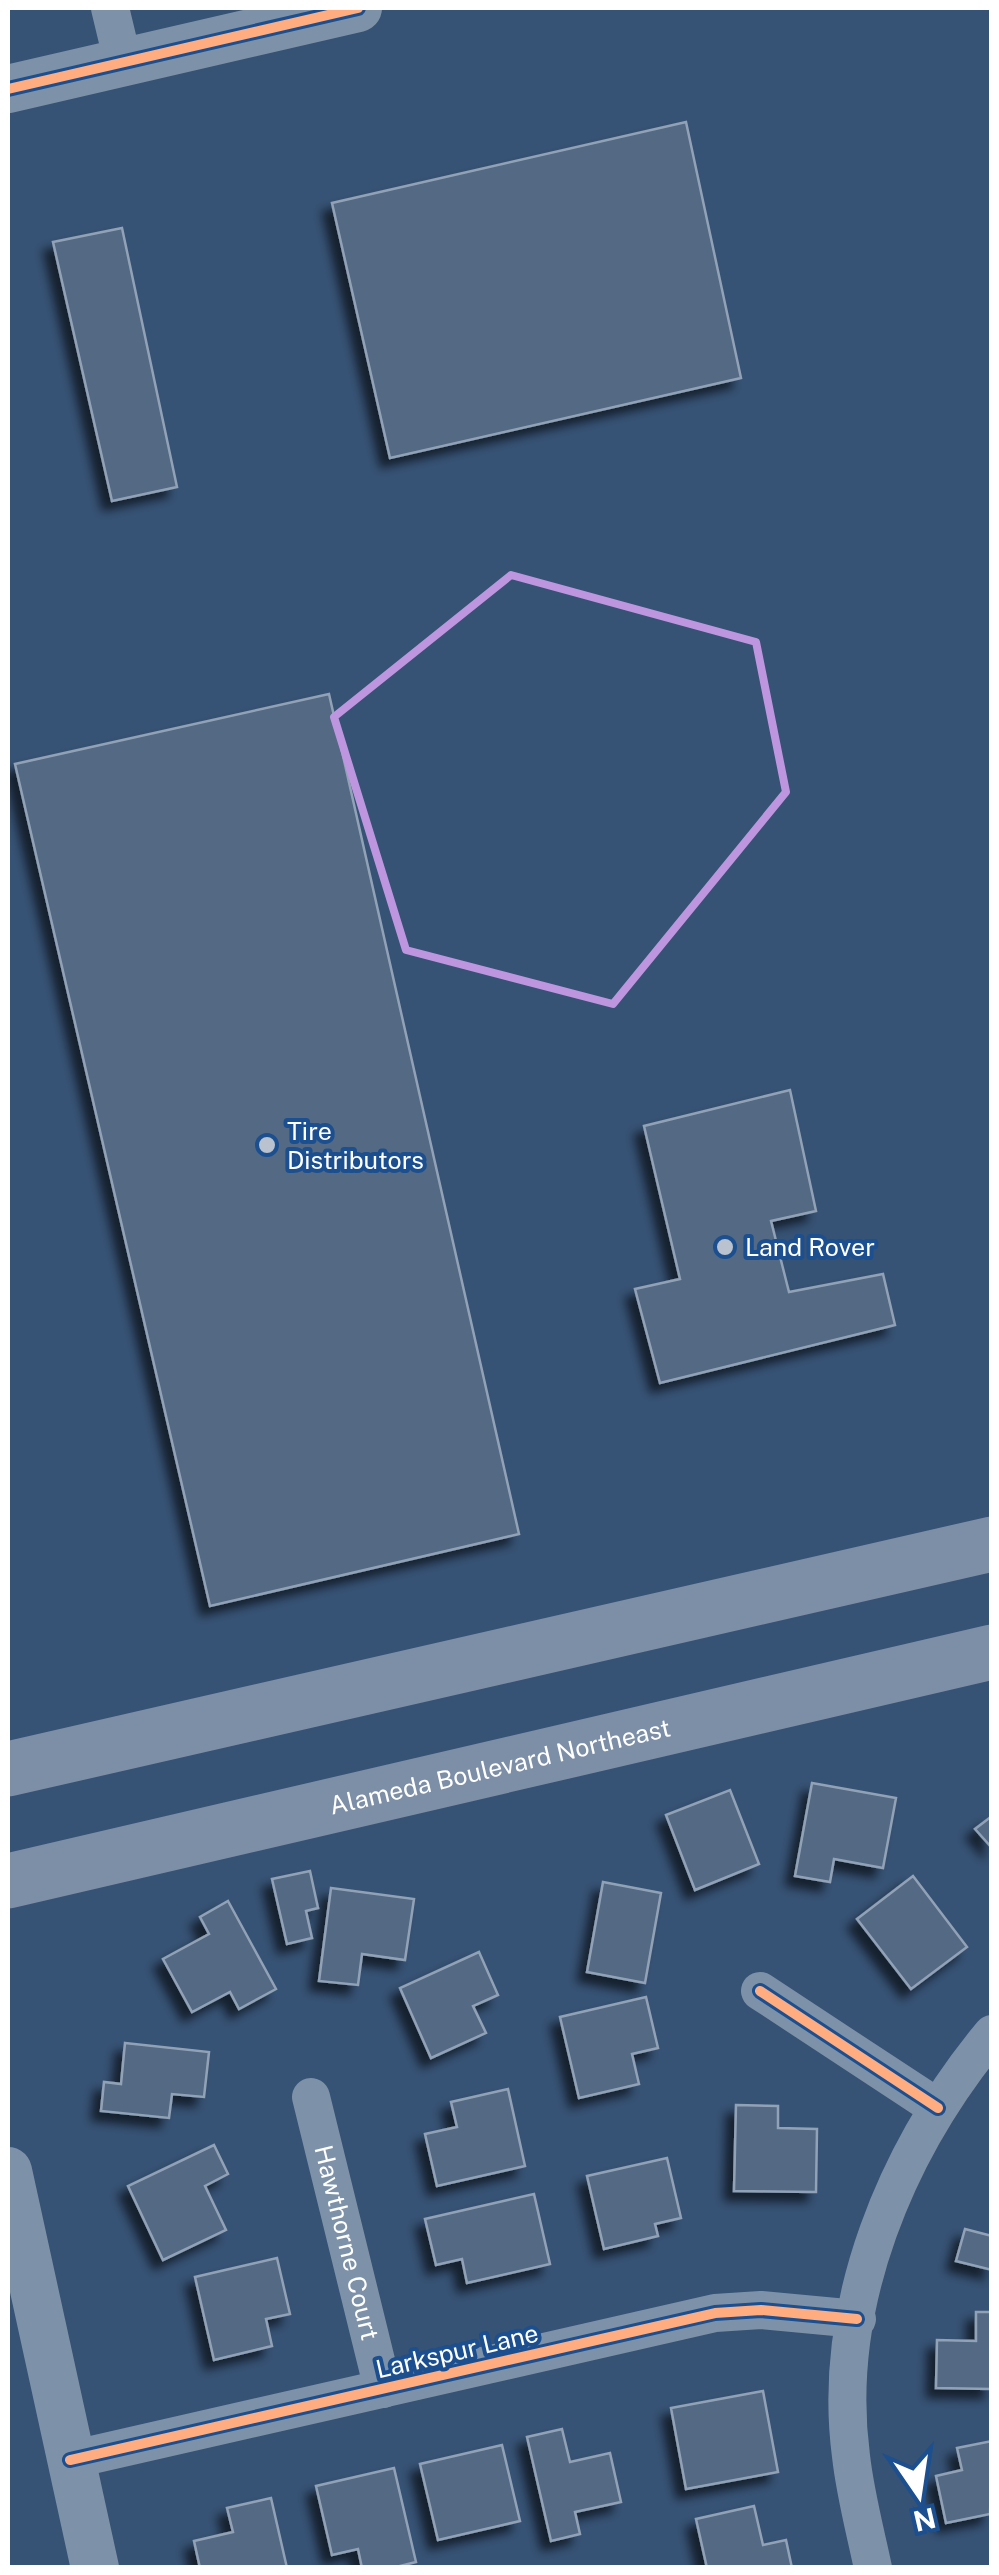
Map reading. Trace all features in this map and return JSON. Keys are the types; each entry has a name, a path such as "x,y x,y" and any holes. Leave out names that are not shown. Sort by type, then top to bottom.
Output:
{"main road":[{"path":"8,1769 992,1544"},
{"name":"Alameda Boulevard Northeast","path":"8,1881 992,1652"}],"street":[{"path":"110,8 123,62"},
{"path":"8,88 358,8"},
{"path":"760,1991 938,2108"},
{"path":"873,2568 850,2453 848,2397 868,2262 910,2156 938,2108 992,2034"},
{"name":"Hawthorne Court","path":"311,2096 383,2389"},
{"path":"8,2171 95,2568"},
{"name":"Larkspur Lane","path":"70,2460 715,2313 760,2310 857,2320"}],"highlighted area":[{"path":"511,575 756,642 786,792 613,1004 406,950 334,717"}],"building":[{"path":"686,122 741,378 390,458 332,203"},
{"path":"122,228 177,487 112,501 53,242"},
{"name":"Tire Distributors","path":"329,694 519,1534 210,1606 15,764"},
{"name":"Land Rover","path":"790,1090 816,1211 771,1221 789,1292 883,1274 895,1325 660,1383 635,1289 680,1279 644,1126"},
{"path":"812,1783 896,1798 883,1868 834,1859 830,1882 795,1876"},
{"path":"730,1790 759,1864 695,1890 666,1815"},
{"path":"992,1816 992,1848 975,1829"},
{"path":"310,1871 318,1908 306,1911 312,1938 287,1944 272,1879"},
{"path":"913,1876 967,1947 911,1989 857,1919"},
{"path":"603,1882 661,1893 645,1983 587,1972"},
{"path":"331,1888 414,1899 405,1960 362,1954 358,1985 319,1981"},
{"path":"228,1901 276,1989 239,2009 230,1992 192,2012 163,1959 209,1934 200,1917"},
{"path":"479,1952 498,1995 473,2006 486,2033 431,2058 400,1988"},
{"path":"646,1997 658,2048 632,2054 639,2084 579,2098 560,2017"},
{"path":"125,2043 209,2052 204,2097 172,2094 169,2118 101,2111 104,2082 121,2084"},
{"path":"508,2089 525,2166 437,2186 425,2134 457,2127 451,2102"},
{"path":"736,2105 778,2106 778,2128 817,2129 816,2192 734,2191"},
{"path":"214,2145 228,2174 205,2186 226,2230 163,2260 128,2186"},
{"path":"667,2158 681,2218 655,2224 658,2236 604,2249 587,2176"},
{"path":"534,2194 550,2264 467,2283 462,2259 436,2265 425,2219"},
{"path":"965,2229 992,2236 992,2270 956,2261"},
{"path":"277,2258 290,2314 266,2319 272,2346 214,2360 195,2277"},
{"path":"976,2312 992,2312 992,2389 936,2388 937,2340 976,2341"},
{"path":"763,2391 778,2472 686,2489 671,2408"},
{"path":"562,2429 570,2462 610,2453 621,2502 575,2512 580,2534 551,2541 527,2437"},
{"path":"992,2441 990,2514 946,2523 936,2476 962,2470 957,2448"},
{"path":"502,2445 520,2521 438,2540 420,2464"},
{"path":"394,2468 416,2562 392,2568 362,2568 358,2549 332,2555 316,2486"},
{"path":"271,2498 287,2568 200,2568 194,2541 233,2532 227,2508"},
{"path":"754,2506 763,2545 786,2540 792,2568 707,2568 696,2519"}],"cycle path":[{"path":"8,89 358,8"},
{"path":"760,1991 938,2108"},
{"path":"70,2460 715,2313 761,2310 857,2319"}],"place":[{"name":"Tire Distributors","path":"267,1145"},
{"name":"Land Rover","path":"725,1247"}]}
